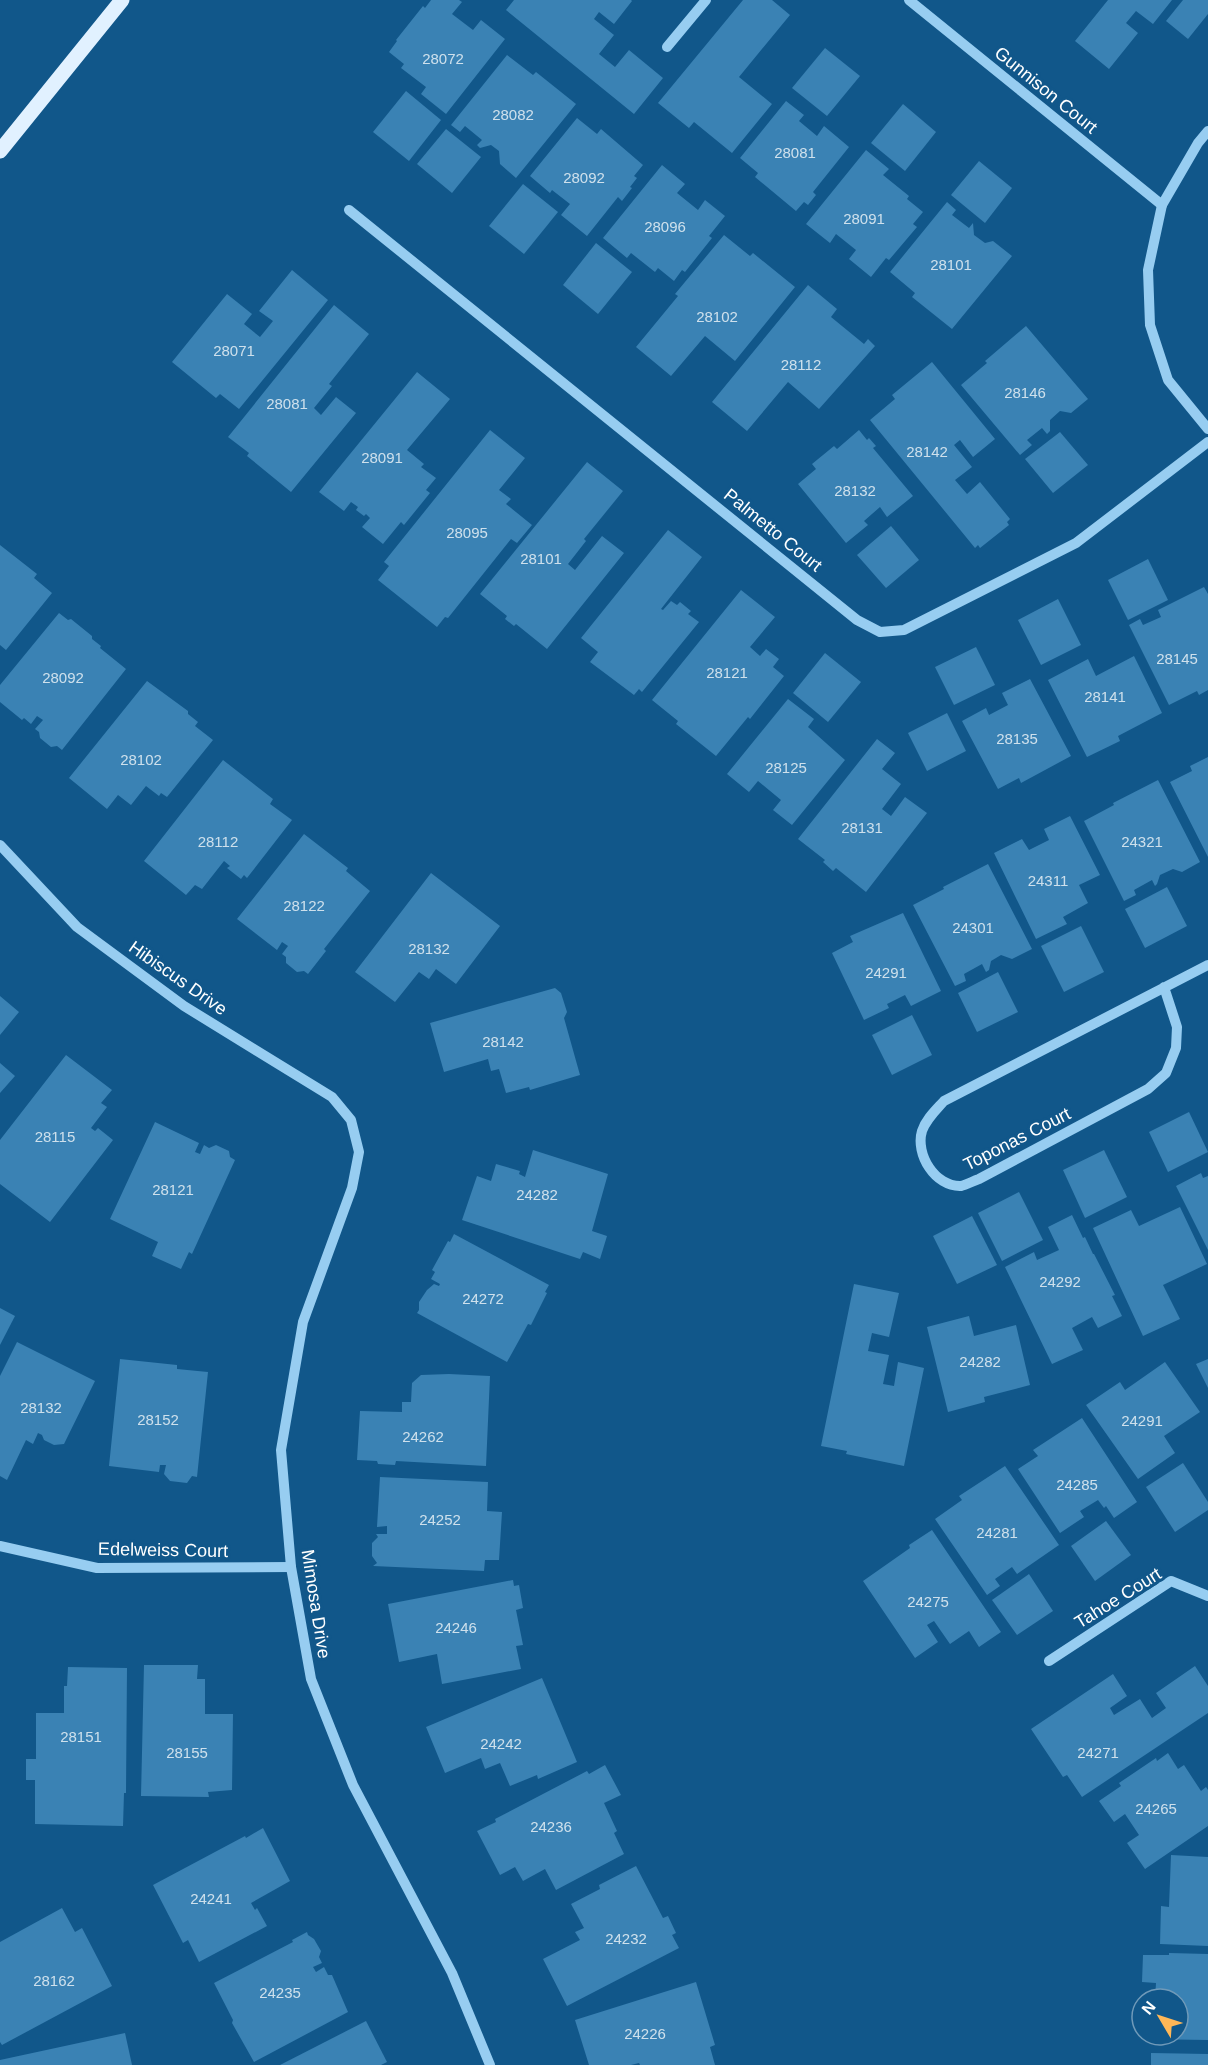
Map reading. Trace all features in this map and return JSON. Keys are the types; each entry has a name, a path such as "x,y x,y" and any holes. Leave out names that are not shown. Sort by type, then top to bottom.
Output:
{"main road":[{"path":"0,151 122,0"}],"street":[{"path":"668,47 706,0"},
{"name":"Gunnison Court","path":"909,0 1162,205"},
{"path":"1208,131 1198,143 1162,205 1148,270 1150,325 1168,380 1208,429"},
{"name":"Palmetto Court","path":"349,210 857,620 880,632 904,630 1076,543 1208,442"},
{"name":"Hibiscus Drive","path":"0,845 77,927 184,1006 332,1097 351,1120"},
{"name":"Toponas Court","path":"1164,987 1177,1027 1176,1048 1166,1073 1148,1089 978,1179 960,1186 942,1181 930,1169 921,1151 921,1133 929,1117 944,1101 1164,987 1208,965"},
{"name":"Mimosa Drive","path":"351,1120 359,1152 354,1179 303,1322 281,1450 291,1567 311,1679 352,1785 452,1974 490,2065"},
{"name":"Edelweiss Court","path":"0,1546 97,1568 291,1567"},
{"name":"Tahoe Court","path":"1049,1661 1171,1581 1208,1596"}],"building":[{"path":"431,0 459,0 462,2 452,14 473,30 481,20 505,39 446,114 421,94 426,87 401,68 404,64 389,52 423,6 425,8"},
{"path":"514,0 631,0 614,24 599,12 594,19 614,35 599,54 615,67 629,50 663,78 634,114 506,10"},
{"path":"743,0 772,0 790,15 739,77 772,104 732,153 694,122 689,128 658,103"},
{"path":"1108,0 1172,0 1153,24 1136,11 1126,23 1138,33 1109,69 1075,41"},
{"path":"1183,0 1208,0 1208,14 1188,39 1166,21"},
{"path":"825,48 860,76 827,116 792,88"},
{"path":"507,55 533,75 536,72 576,104 516,178 500,164 499,151 491,145 480,148 477,145 482,140 465,126 460,132 451,125"},
{"path":"406,91 441,120 409,161 373,132"},
{"path":"786,101 804,115 799,121 817,136 824,126 849,147 813,192 816,195 808,205 804,202 796,211 755,177 758,173 740,158"},
{"path":"903,104 936,132 905,171 871,143"},
{"path":"577,118 597,134 601,129 643,165 634,176 637,178 622,201 618,197 587,236 561,215 570,204 552,190 550,193 530,176"},
{"path":"446,129 481,157 452,193 417,164"},
{"path":"866,150 889,169 883,175 909,196 907,199 923,212 913,224 917,227 889,260 886,258 871,277 849,259 856,250 836,234 830,243 806,224"},
{"path":"979,161 1012,188 985,223 951,195"},
{"path":"662,165 685,184 677,193 698,210 705,200 725,216 709,236 712,238 685,272 682,270 674,281 658,268 655,272 631,253 627,258 603,238"},
{"path":"523,184 558,212 524,254 489,226"},
{"path":"947,202 956,210 952,215 969,228 973,223 974,235 985,243 993,241 1012,256 952,329 912,297 915,293 890,272"},
{"path":"724,235 750,256 753,253 795,287 735,361 705,336 671,376 636,347 678,296 675,294"},
{"path":"596,243 632,272 598,314 563,285"},
{"path":"292,270 328,300 239,409 220,394 216,398 172,362 227,294 252,314 244,324 260,337 273,321 259,311"},
{"path":"808,285 837,309 831,317 864,344 868,339 875,346 819,409 788,382 747,431 712,402"},
{"path":"334,305 369,334 329,384 332,386 314,408 321,415 336,397 356,413 291,492 247,456 249,453 228,437"},
{"path":"1026,326 1088,399 1071,413 1060,411 1050,420 1050,431 1047,434 1042,428 1027,440 1032,445 1020,455 961,385"},
{"path":"932,362 995,439 973,457 960,440 954,445 972,467 955,480 967,494 980,482 1010,519 1007,522 1009,525 980,548 978,545 975,548 870,420 895,399 892,395"},
{"path":"417,372 450,399 407,450 424,464 421,467 436,478 426,490 430,493 404,525 401,522 383,544 362,527 370,518 356,510 358,507 351,502 344,511 319,492"},
{"path":"490,430 525,458 499,490 511,499 506,504 532,525 517,543 511,539 448,618 445,617 437,627 378,580 389,566 384,562"},
{"path":"859,430 876,446 873,448 913,496 887,517 880,507 864,521 868,525 846,543 798,484 816,469 812,464 834,446 837,449"},
{"path":"1060,432 1088,465 1053,493 1025,459"},
{"path":"587,462 623,491 584,539 586,541 568,564 575,570 602,536 624,553 547,649 516,624 514,626 505,619 507,616 480,594"},
{"path":"891,526 919,560 886,588 857,555"},
{"path":"668,530 702,557 661,609 663,610 671,601 677,605 680,602 691,611 688,614 699,622 642,692 639,689 634,695 590,662 598,652 581,638"},
{"path":"0,545 37,574 34,578 52,593 6,650 0,645"},
{"path":"1148,559 1168,600 1128,620 1108,580"},
{"path":"1204,587 1208,594 1208,690 1199,695 1197,691 1169,705 1129,625 1140,619 1143,625 1161,617 1158,610"},
{"path":"741,590 775,617 750,647 760,656 766,649 779,659 773,667 784,676 750,719 748,717 716,756 676,724 678,721 652,700"},
{"path":"1058,599 1081,645 1041,665 1018,620"},
{"path":"59,613 68,620 71,619 92,636 92,639 101,646 100,648 126,669 62,750 57,746 51,747 40,738 39,732 35,729 43,720 37,716 31,724 24,718 22,720 0,702 0,685"},
{"path":"976,647 995,685 954,705 935,667"},
{"path":"825,653 861,682 828,722 793,693"},
{"path":"1134,656 1162,713 1118,736 1120,741 1087,757 1048,680 1088,659 1096,676"},
{"path":"1030,679 1071,756 1021,783 1019,778 998,789 962,721 986,708 989,715 1008,705 1002,693"},
{"path":"147,681 188,711 188,714 198,722 195,726 213,740 167,797 161,793 159,796 146,786 131,805 118,795 107,809 69,778"},
{"path":"788,699 814,719 808,727 845,760 792,825 773,810 781,800 758,781 749,792 727,774"},
{"path":"947,713 966,751 927,771 908,733"},
{"path":"877,739 895,753 882,769 901,784 882,809 891,816 905,797 927,813 866,892 836,868 833,871 823,862 825,860 798,839"},
{"path":"1208,757 1208,857 1170,782 1192,771 1190,766"},
{"path":"223,760 273,799 270,804 292,820 247,878 244,875 241,879 227,868 230,866 224,861 202,889 195,885 186,895 144,861"},
{"path":"1158,780 1200,862 1182,872 1173,869 1160,875 1155,886 1152,880 1134,890 1136,895 1124,901 1084,821"},
{"path":"1070,816 1100,875 1079,885 1088,903 1063,917 1067,924 1036,939 994,853 1022,839 1029,850 1049,840 1044,829"},
{"path":"304,834 348,868 346,871 370,891 324,949 326,951 308,974 304,971 297,972 286,963 286,957 282,954 288,946 282,942 277,950 237,919"},
{"path":"988,864 1032,949 1012,959 1001,955 991,961 989,970 986,972 982,964 964,974 966,981 955,986 913,905"},
{"path":"431,873 500,926 456,984 436,969 429,979 419,972 395,1002 355,972"},
{"path":"1167,887 1187,926 1145,948 1125,909"},
{"path":"903,913 941,991 911,1006 905,995 887,1004 889,1008 864,1020 832,953 853,942 850,936"},
{"path":"1081,926 1104,972 1064,992 1041,946"},
{"path":"998,972 1018,1012 977,1032 958,993"},
{"path":"555,988 561,993 567,1012 564,1018 580,1075 530,1090 529,1087 506,1093 499,1069 491,1071 488,1059 444,1072 430,1023"},
{"path":"0,996 19,1012 0,1035"},
{"path":"912,1015 932,1055 892,1075 872,1035"},
{"path":"66,1055 112,1090 101,1103 107,1107 91,1128 95,1131 98,1128 113,1140 50,1222 0,1184 0,1140"},
{"path":"0,1063 15,1076 0,1093"},
{"path":"1189,1112 1208,1152 1168,1172 1149,1132"},
{"path":"155,1122 199,1143 195,1152 200,1154 204,1145 209,1148 216,1145 229,1151 230,1157 235,1160 192,1254 189,1252 181,1269 152,1256 158,1242 110,1219"},
{"path":"533,1150 608,1174 592,1231 607,1236 600,1259 583,1252 580,1259 462,1220 477,1176 491,1181 496,1164 520,1171 519,1174 525,1177"},
{"path":"1104,1150 1127,1197 1085,1218 1063,1170"},
{"path":"1201,1173 1203,1178 1208,1176 1208,1250 1176,1186"},
{"path":"1019,1192 1043,1240 1002,1261 978,1213"},
{"path":"1180,1207 1207,1264 1163,1285 1180,1319 1143,1336 1093,1228 1131,1210 1139,1226"},
{"path":"1072,1215 1115,1295 1112,1296 1122,1316 1098,1328 1092,1317 1072,1328 1083,1350 1052,1364 1005,1267 1034,1252 1037,1260 1059,1250 1048,1227"},
{"path":"972,1216 997,1265 957,1284 933,1236"},
{"path":"454,1234 549,1285 531,1325 528,1324 507,1362 417,1313 419,1302 427,1290 434,1284 439,1286 440,1284 431,1279 435,1272 432,1270"},
{"path":"854,1284 899,1293 889,1337 872,1333 868,1351 889,1355 883,1384 894,1386 898,1362 924,1368 904,1466 846,1454 847,1451 821,1446"},
{"path":"0,1308 15,1316 0,1345"},
{"path":"969,1316 974,1336 1016,1325 1030,1385 984,1397 985,1402 948,1412 927,1327"},
{"path":"17,1342 95,1381 64,1444 54,1445 44,1440 38,1433 33,1444 26,1440 7,1480 0,1476 0,1376"},
{"path":"120,1359 177,1365 177,1369 208,1372 197,1477 192,1476 187,1483 170,1481 164,1474 166,1465 160,1465 159,1472 109,1466"},
{"path":"1208,1359 1208,1388 1196,1364"},
{"path":"1165,1362 1200,1412 1164,1436 1175,1453 1138,1479 1086,1405 1120,1382 1125,1390"},
{"path":"421,1375 490,1376 486,1466 396,1461 395,1465 357,1460 360,1411 402,1412 402,1402 411,1402 412,1383"},
{"path":"1082,1418 1137,1502 1114,1518 1106,1506 1104,1508 1098,1500 1080,1511 1084,1517 1060,1533 1018,1469 1038,1456 1033,1450"},
{"path":"1183,1463 1208,1502 1208,1510 1175,1532 1146,1487"},
{"path":"1005,1466 1059,1545 1017,1574 1012,1567 995,1579 1000,1586 987,1595 935,1519 962,1500 959,1496"},
{"path":"380,1477 488,1482 487,1511 502,1512 499,1560 485,1560 484,1571 373,1566 377,1563 372,1556 372,1543 378,1537 376,1534 387,1534 387,1526 377,1527"},
{"path":"1106,1521 1131,1555 1095,1581 1071,1546"},
{"path":"932,1530 1001,1632 979,1647 969,1631 950,1644 934,1621 927,1625 938,1642 915,1658 863,1581"},
{"path":"1029,1574 1053,1611 1017,1635 992,1600"},
{"path":"513,1580 514,1586 519,1585 523,1608 516,1610 523,1645 516,1646 521,1669 442,1684 437,1654 399,1662 388,1604"},
{"path":"144,1665 198,1665 197,1679 205,1679 205,1714 233,1714 232,1790 208,1792 209,1797 141,1796"},
{"path":"1195,1666 1208,1686 1208,1713 1082,1797 1067,1775 1063,1777 1031,1729 1113,1674 1127,1696 1110,1708 1114,1715 1140,1699 1152,1718 1166,1708 1156,1693"},
{"path":"68,1667 127,1668 126,1793 124,1793 123,1826 35,1824 35,1780 26,1780 26,1759 36,1759 36,1713 64,1713 64,1686 67,1686"},
{"path":"542,1678 577,1762 538,1779 537,1775 510,1786 500,1763 485,1769 481,1758 445,1773 426,1727"},
{"path":"1168,1753 1178,1769 1184,1765 1201,1791 1206,1787 1208,1790 1208,1826 1145,1869 1127,1843 1139,1835 1125,1814 1114,1822 1099,1801 1121,1786 1119,1783 1156,1758 1157,1761"},
{"path":"605,1765 621,1795 604,1803 617,1831 614,1833 624,1854 556,1890 545,1869 523,1881 515,1867 500,1875 477,1831 496,1822 495,1819 587,1771 589,1774"},
{"path":"263,1828 290,1881 251,1903 255,1910 257,1908 267,1926 199,1962 188,1940 183,1943 153,1885"},
{"path":"1171,1855 1208,1857 1208,1946 1160,1944 1161,1906 1169,1907"},
{"path":"636,1866 663,1918 668,1916 676,1933 672,1935 679,1948 567,2006 543,1959 580,1940 575,1932 584,1928 571,1904 600,1889 599,1885"},
{"path":"62,1908 75,1932 82,1928 112,1986 2,2045 0,2042 0,1942"},
{"path":"307,1932 321,1951 319,1957 322,1963 313,1967 316,1972 324,1967 328,1975 332,1975 348,2012 254,2062 232,2023 233,2020 214,1983 293,1942 292,1940"},
{"path":"1169,1953 1208,1954 1208,2040 1190,2040 1190,1987 1156,1987 1156,1983 1142,1982 1143,1955 1169,1955"},
{"path":"696,1982 715,2045 710,2047 715,2065 640,2065 639,2063 589,2065 575,2020"},
{"path":"366,2021 387,2062 381,2065 280,2065"},
{"path":"125,2033 132,2065 0,2065 0,2060"},
{"path":"1151,2053 1208,2054 1208,2065 1151,2065"}]}
